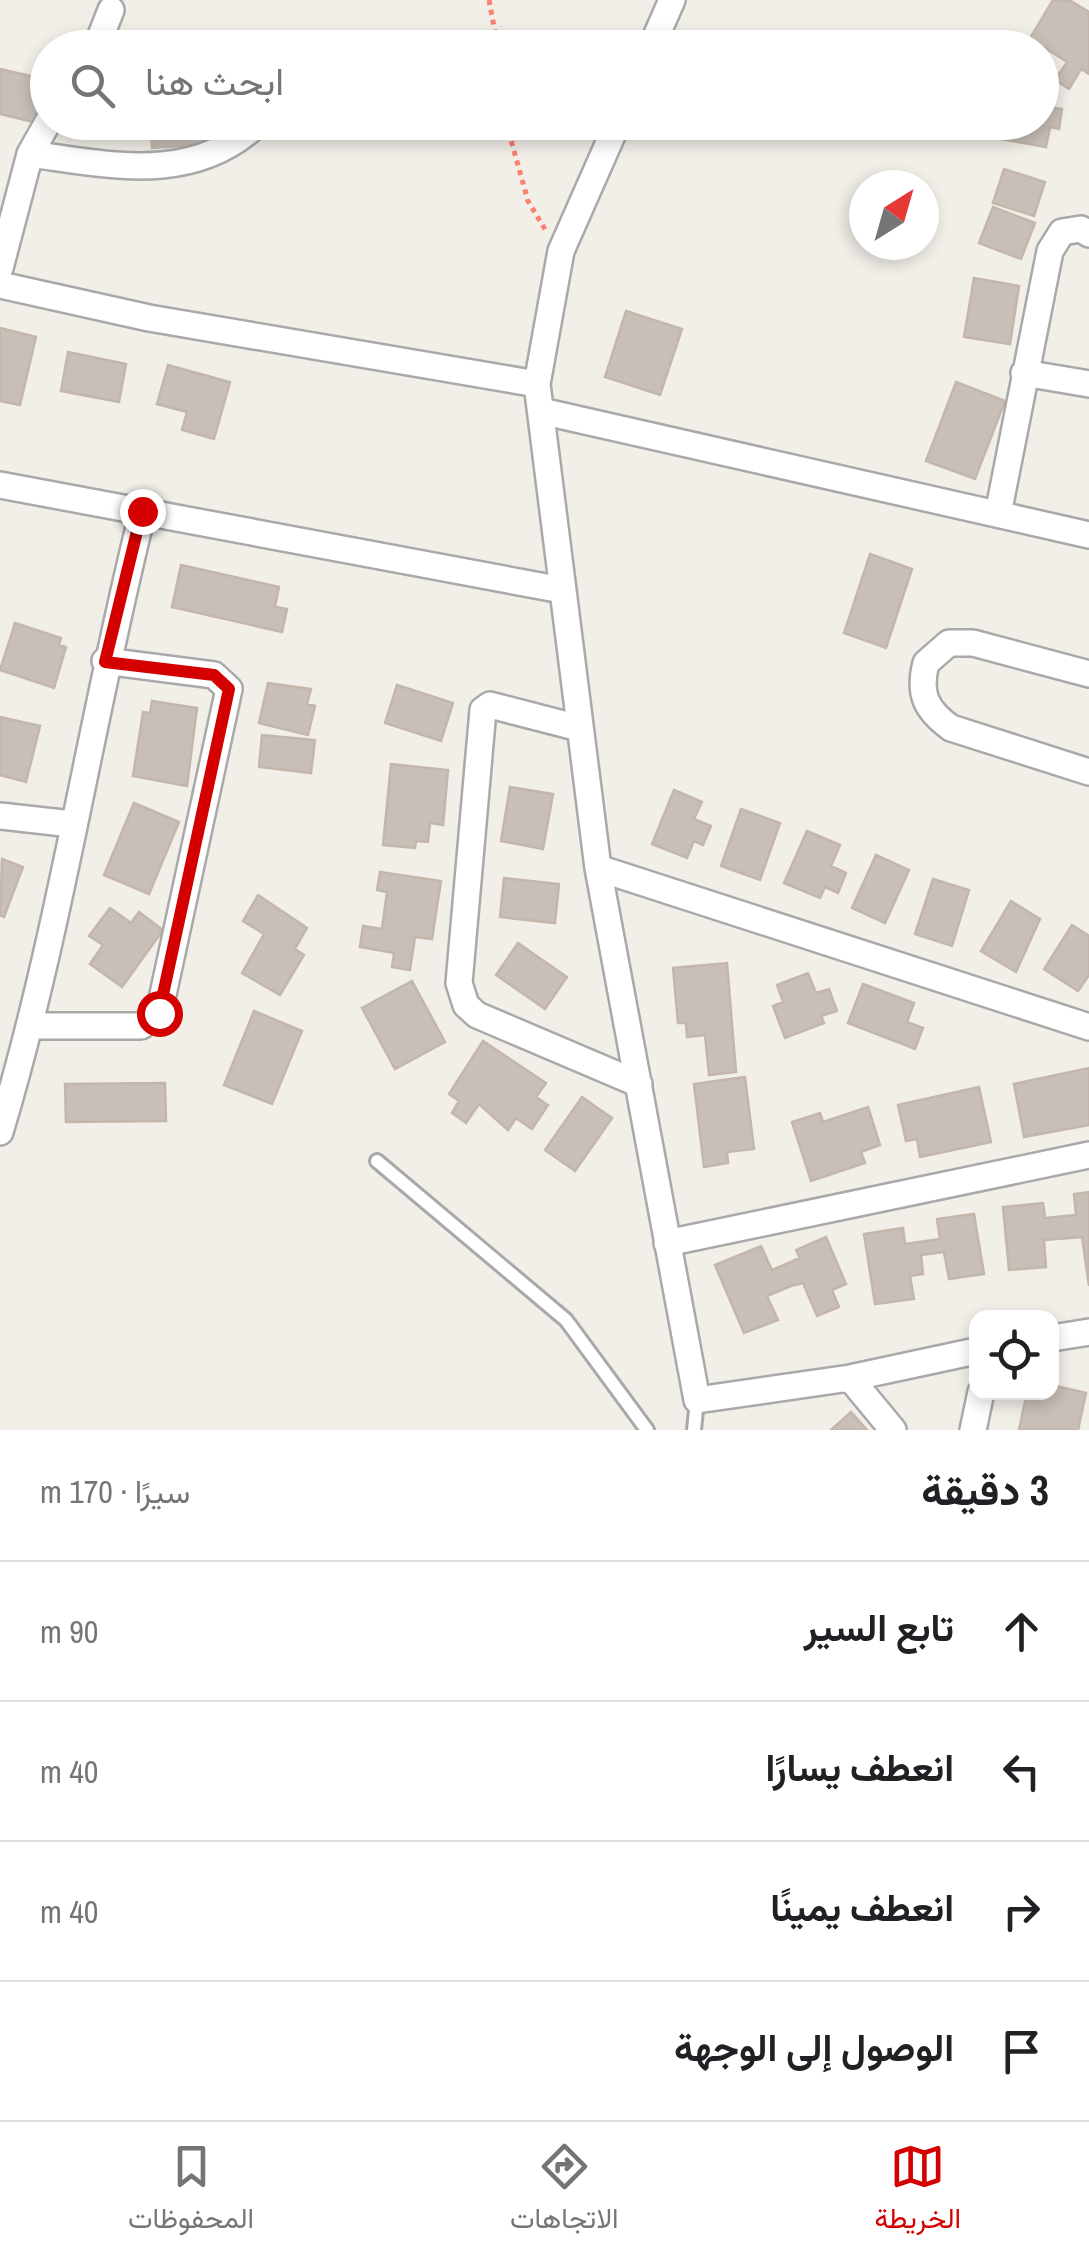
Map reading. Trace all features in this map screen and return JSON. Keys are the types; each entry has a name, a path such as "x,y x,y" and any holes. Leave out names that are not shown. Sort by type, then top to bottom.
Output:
{"street":[{"path":"659,30 672,0"},
{"path":"103,30 111,10"},
{"path":"0,268 30,154 38,140"},
{"path":"30,154 136,166 210,158 234,140"},
{"path":"610,140 561,251 538,384 598,868 697,1400 850,1378 969,1352"},
{"path":"998,514 1050,251 1062,232 1081,229 1089,234"},
{"path":"0,285 149,318 538,384"},
{"path":"1024,374 1089,384"},
{"path":"541,411 1089,535"},
{"path":"0,485 562,590"},
{"path":"0,1132 32,1026 105,662 142,511"},
{"path":"1089,674 973,642 949,644 926,664 922,696 933,715 952,728 1089,772"},
{"path":"32,1026 141,1026 159,1013 229,689 214,675 105,662"},
{"path":"579,728 490,705 483,710 458,983 466,1005 478,1015 639,1084"},
{"path":"0,816 72,824"},
{"path":"598,868 1089,1027"},
{"path":"668,1243 1089,1155"},
{"path":"1059,1337 1089,1332"},
{"path":"850,1378 893,1430"},
{"path":"974,1430 980,1400"}],"lane":[{"path":"377,1161 566,1320 647,1430"},
{"path":"694,1430 697,1400"}],"path":[{"path":"489,0 495,30"},
{"path":"511,140 528,201 561,251"}],"building":[{"path":"1053,0 1071,1 1089,12 1089,74 1081,69 1069,89 1059,83 1059,74 1067,62 1059,57 1059,30 1035,30"},
{"path":"0,69 30,76 30,121 0,114"},
{"path":"152,140 216,140 216,144 152,148"},
{"path":"1006,140 1047,140 1046,147"},
{"path":"1004,169 1045,182 1034,216 993,203"},
{"path":"993,207 1035,223 1021,259 979,243"},
{"path":"974,278 1019,286 1010,344 964,337"},
{"path":"626,311 682,329 660,395 605,377"},
{"path":"0,328 36,337 20,405 0,401"},
{"path":"68,352 126,364 119,402 61,391"},
{"path":"168,365 230,382 214,439 182,430 187,412 157,404"},
{"path":"956,382 1005,401 975,479 926,461"},
{"path":"870,554 912,569 886,648 844,633"},
{"path":"181,565 279,587 275,607 287,609 282,632 172,607"},
{"path":"15,623 61,638 59,645 66,647 54,688 0,670"},
{"path":"268,683 311,689 307,704 315,706 308,735 259,723"},
{"path":"397,685 453,703 441,741 385,723"},
{"path":"152,701 197,708 187,786 133,776 143,712 150,713"},
{"path":"0,717 40,726 26,782 0,775"},
{"path":"262,735 315,740 311,773 259,767"},
{"path":"391,764 448,770 443,825 430,823 428,842 416,841 415,848 383,845"},
{"path":"510,787 553,794 543,849 501,841"},
{"path":"674,790 702,802 694,819 711,826 703,845 694,841 687,858 652,844"},
{"path":"134,803 179,822 149,894 104,875"},
{"path":"741,809 780,823 760,880 721,866"},
{"path":"807,831 840,845 831,866 846,873 838,893 825,887 820,898 784,883"},
{"path":"876,855 909,870 885,923 852,908"},
{"path":"2,859 23,867 4,917 0,915"},
{"path":"380,872 441,881 432,939 415,937 410,970 392,967 394,953 360,947 363,926 382,929 387,892 377,890"},
{"path":"504,878 559,884 555,923 500,917"},
{"path":"933,879 969,890 952,946 915,934"},
{"path":"258,895 307,928 295,949 304,955 280,995 242,973 264,934 243,921"},
{"path":"1011,901 1040,919 1016,972 981,951"},
{"path":"110,908 131,923 139,912 163,930 122,987 90,964 103,945 89,936"},
{"path":"1072,925 1089,936 1089,975 1078,991 1044,969"},
{"path":"518,943 567,977 545,1009 496,975"},
{"path":"727,963 736,1072 709,1075 705,1035 687,1037 686,1023 678,1023 673,968"},
{"path":"808,973 816,993 829,989 837,1011 821,1016 824,1023 785,1038 773,1006 783,1002 777,985"},
{"path":"412,981 445,1042 395,1069 362,1008"},
{"path":"863,984 914,1003 907,1022 923,1028 915,1049 848,1023"},
{"path":"254,1011 302,1031 272,1104 224,1085"},
{"path":"483,1041 546,1083 536,1097 548,1105 532,1129 516,1118 508,1130 479,1104 466,1123 452,1113 459,1101 449,1094"},
{"path":"1089,1068 1089,1125 1024,1137 1014,1084"},
{"path":"745,1077 754,1149 727,1152 728,1163 704,1167 694,1084"},
{"path":"165,1083 166,1121 66,1122 65,1084"},
{"path":"979,1087 991,1142 920,1157 917,1139 906,1141 898,1105"},
{"path":"582,1097 612,1118 575,1171 545,1150"},
{"path":"868,1107 880,1145 861,1152 865,1163 811,1181 792,1122 820,1113 823,1122"},
{"path":"1089,1192 1089,1286 1082,1237 1044,1240 1046,1267 1009,1270 1003,1207 1043,1203 1045,1218 1076,1215 1074,1194"},
{"path":"974,1214 984,1274 949,1279 944,1252 921,1255 923,1274 910,1276 914,1299 875,1304 864,1234 903,1228 905,1244 940,1239 937,1219"},
{"path":"826,1237 846,1284 832,1290 839,1307 817,1316 803,1283 791,1286 767,1296 778,1320 744,1333 715,1265 761,1246 772,1270 800,1258 796,1250"},
{"path":"1059,1387 1086,1393 1078,1430 1019,1430 1025,1400 1059,1400"},
{"path":"851,1412 867,1430 831,1430"}],"route":[{"path":"142,511 105,662 214,675 226,682 229,689 159,1013"}]}
